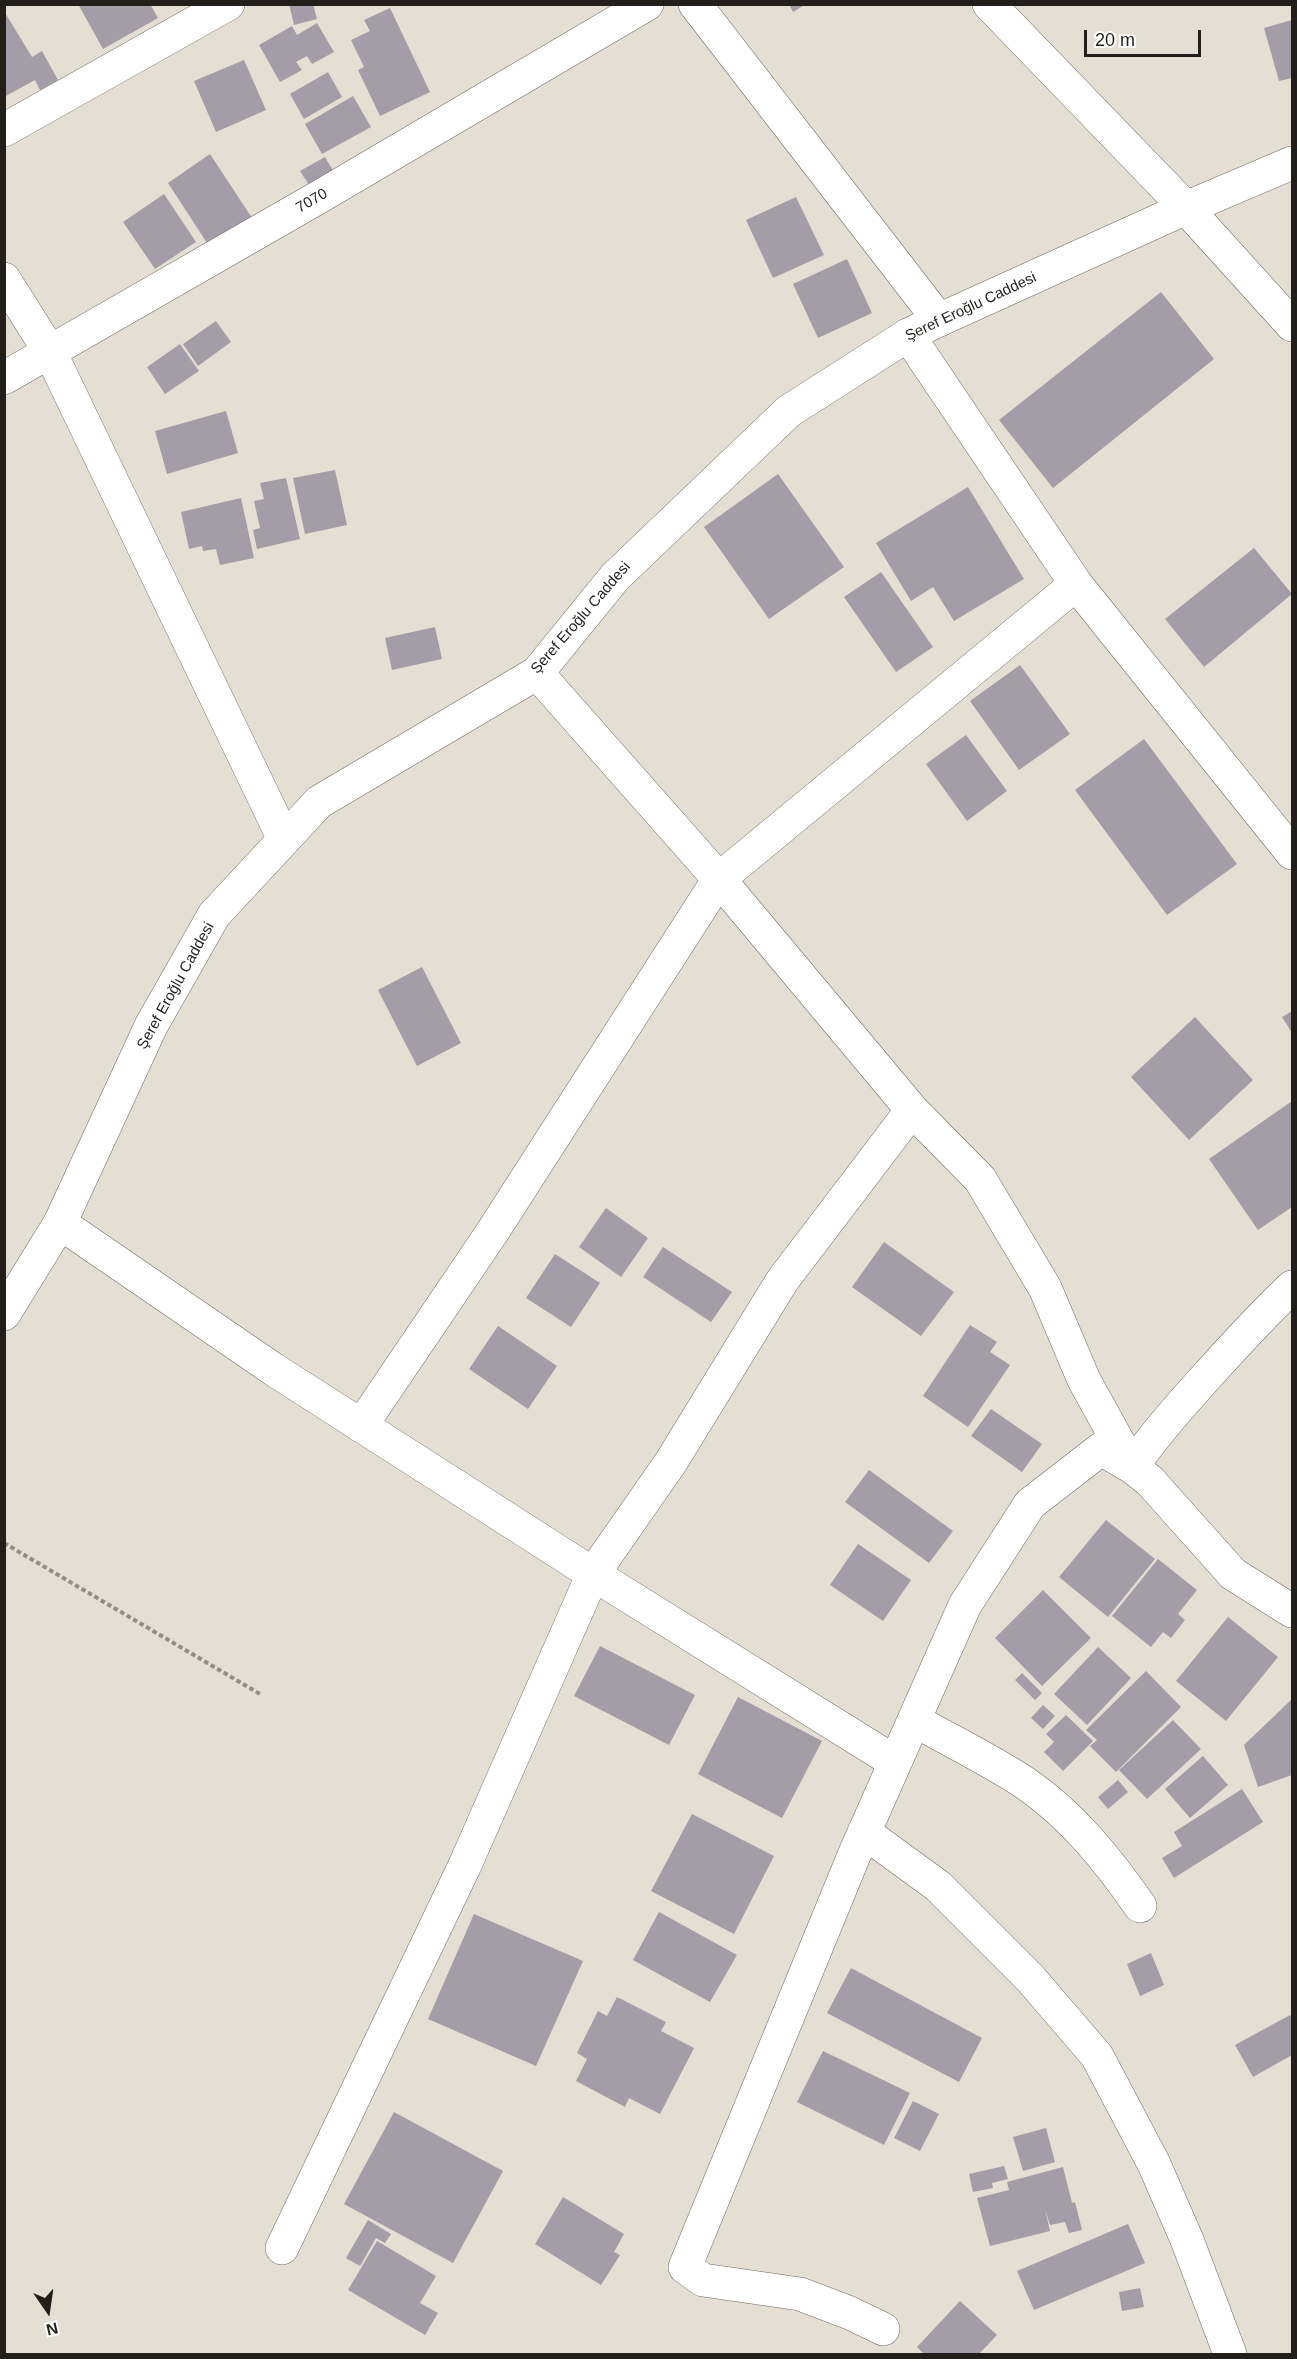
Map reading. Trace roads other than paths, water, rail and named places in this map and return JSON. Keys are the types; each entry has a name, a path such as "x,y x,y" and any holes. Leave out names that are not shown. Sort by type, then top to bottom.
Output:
{"street":[{"path":"4,130 228,4"},
{"name":"7070","path":"4,378 647,4"},
{"path":"695,4 939,320"},
{"path":"989,4 1186,208 1293,325"},
{"name":"Şeref Eroğlu Caddesi","path":"4,1314 60,1223 151,1026 214,915 319,802 537,673 615,577 789,411 908,335 1186,208 1293,163"},
{"path":"4,279 50,352 285,839"},
{"path":"908,335 1076,584 1293,853"},
{"path":"361,1426 493,1231 719,879 1076,584"},
{"path":"537,673 719,879 912,1110 980,1179 1045,1288 1084,1380 1132,1467"},
{"path":"282,2248 465,1865 592,1574 671,1462 782,1281 912,1110"},
{"path":"60,1223 273,1369 361,1426 592,1574 895,1762"},
{"path":"1132,1467 1151,1439 1180,1406 1265,1312 1293,1287"},
{"path":"883,2329 850,2313 800,2294 703,2280 686,2267 864,1832 965,1605 1030,1504 1101,1449 1132,1467 1150,1481 1233,1574 1293,1611"},
{"path":"914,1720 1026,1784 1077,1827 1118,1875 1140,1906"},
{"path":"864,1832 938,1886 1030,1978 1097,2056 1154,2164 1187,2240 1230,2355"}]}
